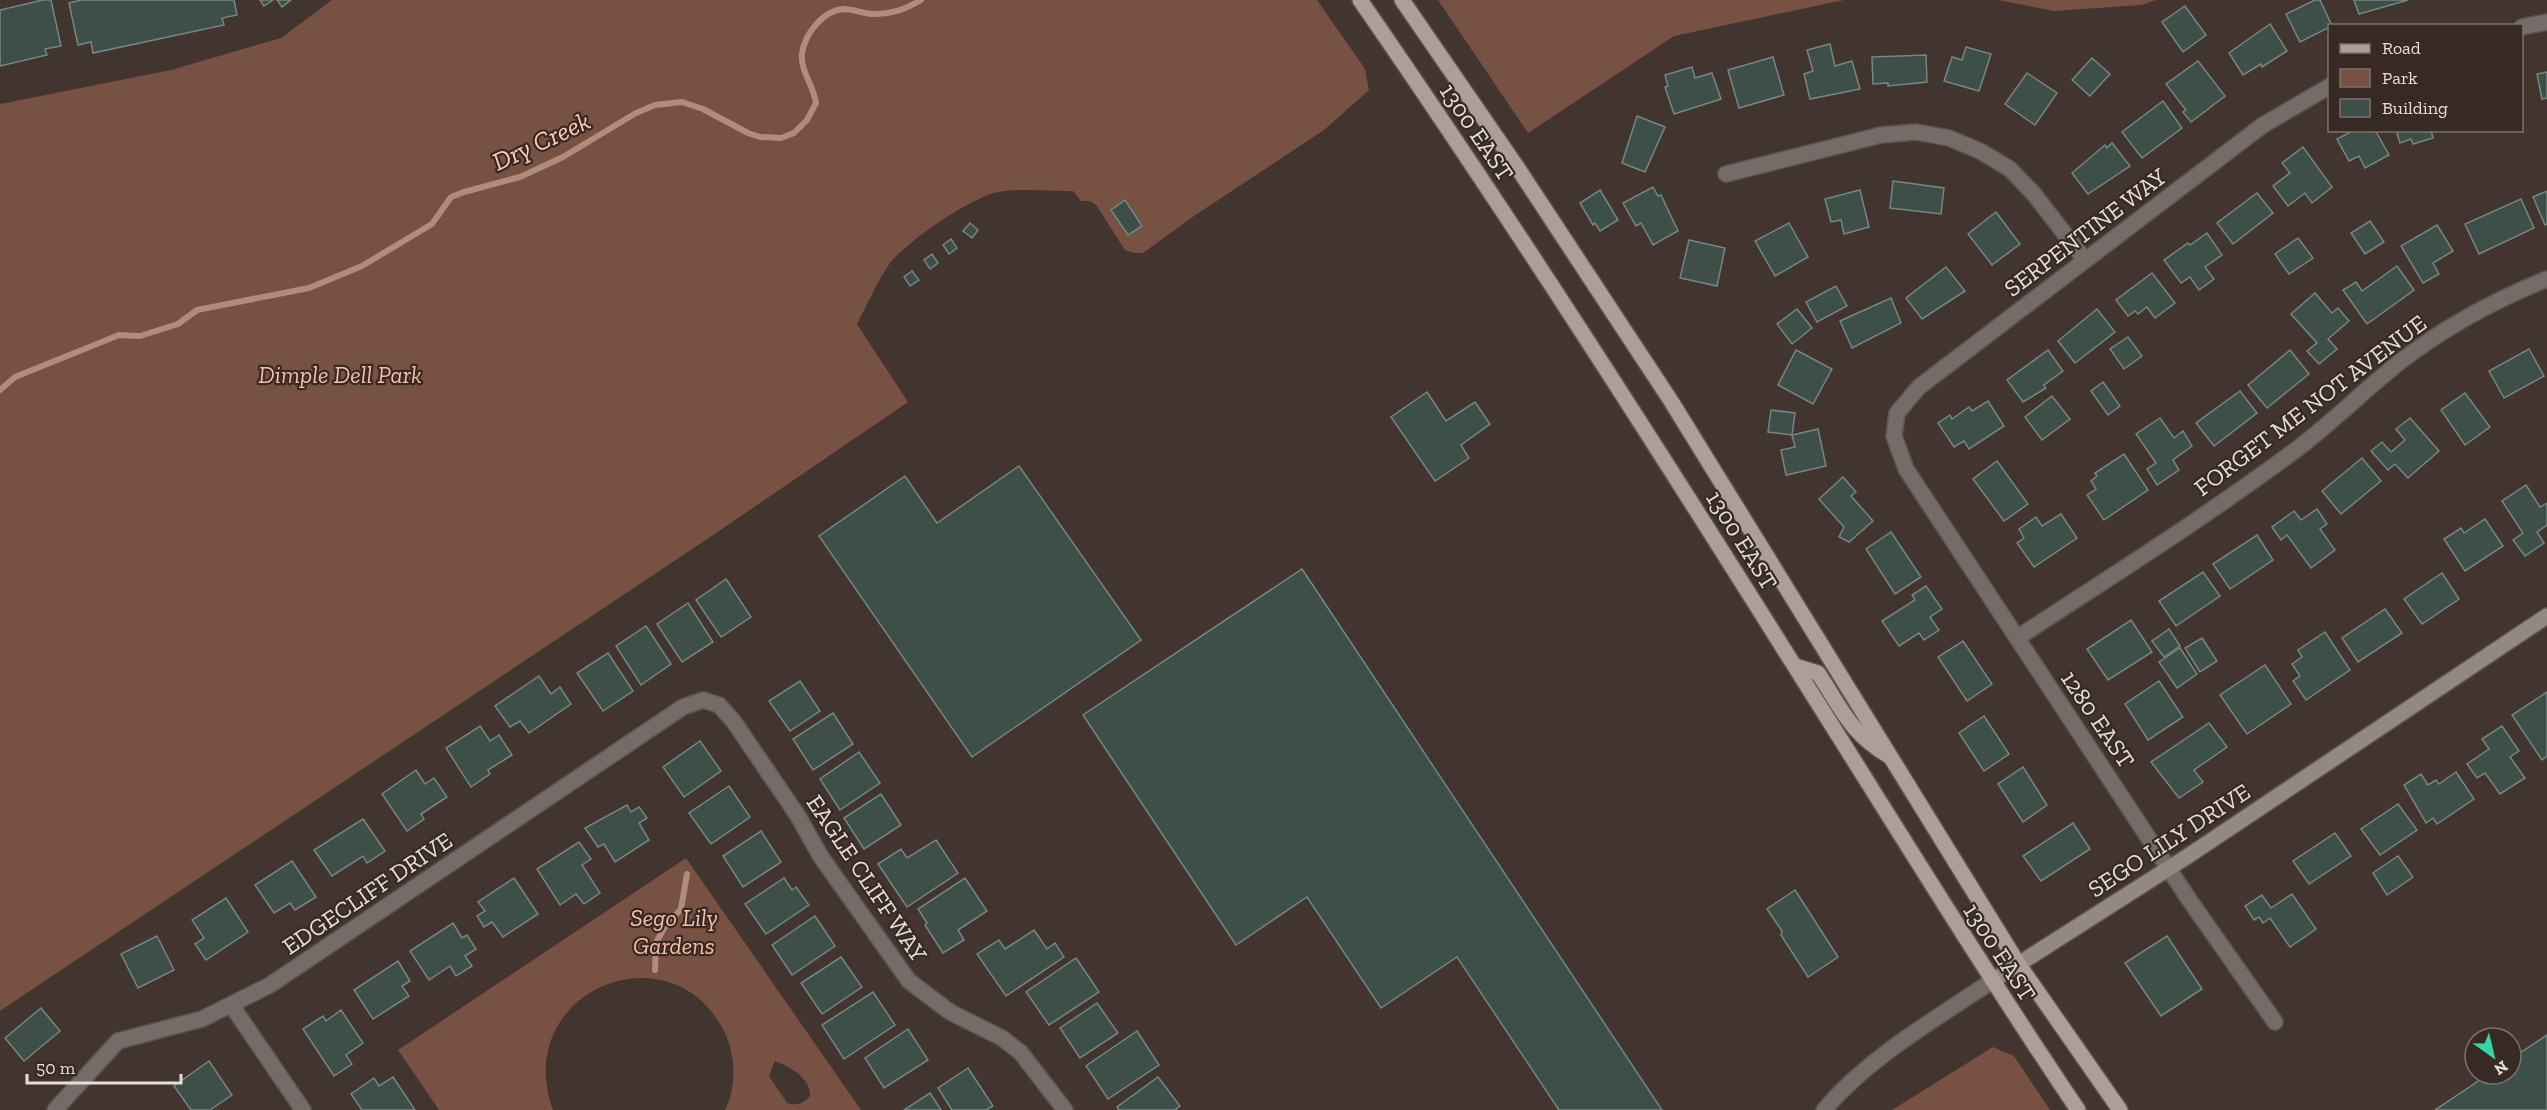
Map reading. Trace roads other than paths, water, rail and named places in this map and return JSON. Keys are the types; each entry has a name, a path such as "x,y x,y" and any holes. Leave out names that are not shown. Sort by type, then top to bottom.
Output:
{"main road":[{"name":"1300 EAST","path":"1360,0 1552,286 1795,666 1992,981 2078,1110"},
{"name":"1300 EAST","path":"1402,0 1517,167 1671,401 2019,965 2120,1110"},
{"name":"SEGO LILY DRIVE","path":"1992,981 2169,868 2547,616"},
{"path":"1795,666 1818,673 1851,725 1867,743 1892,757"}],"street":[{"path":"2523,27 2547,22"},
{"name":"SERPENTINE WAY","path":"1894,436 1897,413 1919,387 2263,125 2328,87"},
{"path":"1726,174 1881,135 1916,132 1949,138 1980,151 2010,169 2034,194 2085,260"},
{"name":"FORGET ME NOT AVENUE","path":"2017,638 2265,473 2400,362 2437,336 2477,312 2547,279"},
{"name":"1280 EAST","path":"1894,436 1906,469 2240,975 2274,1022"},
{"name":"EDGECLIFF DRIVE","path":"56,1110 118,1041 168,1030 202,1019 270,986 683,707 703,700"},
{"name":"EAGLE CLIFF WAY","path":"703,700 719,705 734,722 798,816 821,857 909,981 950,1012 1002,1038 1021,1053 1063,1109"},
{"name":"SEGO LILY DRIVE","path":"1824,1110 1876,1060 1992,981"},
{"path":"232,1006 303,1110"}],"waterway":[{"name":"Dry Creek","path":"0,390 15,377 119,335 140,336 178,324 197,310 309,288 362,266 432,224 451,197 520,177 563,157 636,113 655,105 682,102 703,109 760,137 781,138 794,133 807,120 816,103 802,60 807,38 816,24 836,10 848,9 869,14 883,14 911,6 921,0"},
{"path":"655,970 656,943 664,928 681,909 687,874"}],"park label":[{"name":"Dimple Dell Park","path":"340,374"},
{"name":"Sego Lily Gardens","path":"674,931"}]}
